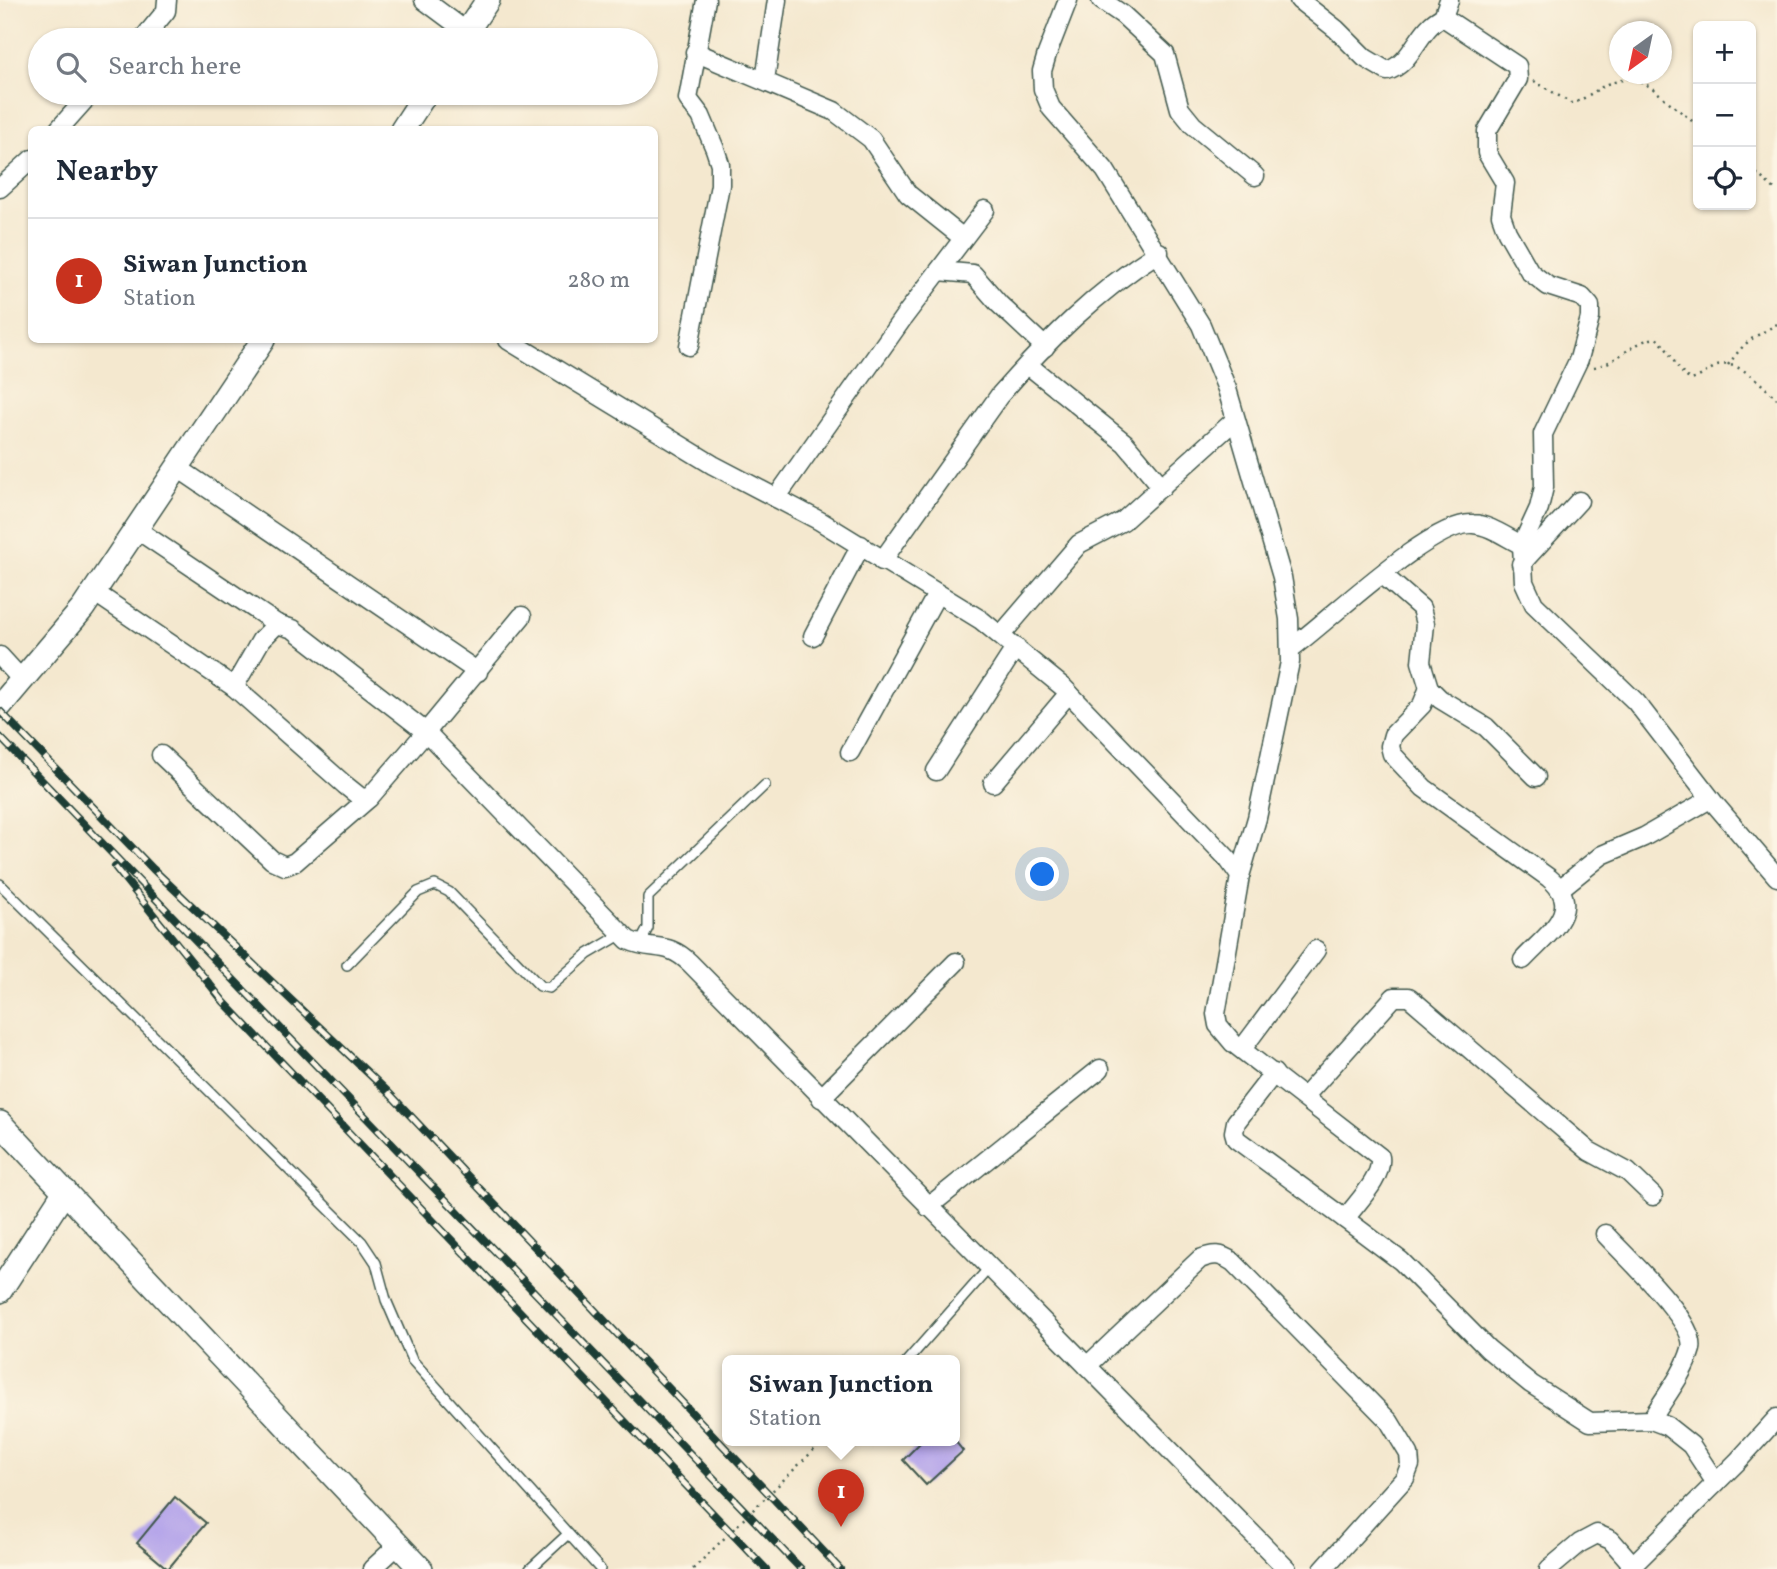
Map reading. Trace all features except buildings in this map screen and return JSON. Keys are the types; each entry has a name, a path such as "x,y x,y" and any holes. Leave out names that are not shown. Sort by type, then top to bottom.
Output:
{"street":[{"path":"152,28 166,11 167,0"},
{"path":"424,0 455,28"},
{"path":"469,28 488,0"},
{"path":"689,346 720,185 720,164 715,149 701,116 688,99 706,0"},
{"path":"765,80 777,0"},
{"path":"1068,0 1042,71 1043,89 1051,108 1105,170 1159,252 1209,343 1236,420 1282,577 1290,649 1278,723 1241,876 1216,1014 1218,1025 1242,1049 1380,1157 1381,1166 1376,1175 1345,1219"},
{"path":"1101,0 1123,15 1165,54 1180,109 1193,125 1255,176"},
{"path":"1299,0 1331,24 1365,58 1387,71 1405,61 1446,8 1510,59 1520,73 1487,131 1487,153 1505,183 1502,215 1521,261 1538,280 1573,293 1590,306 1589,329 1573,370 1547,420 1542,442 1542,496 1522,545 1524,582 1534,604 1618,681 1710,799 1777,877"},
{"path":"695,52 834,111 856,126 881,152 895,180 908,194 963,238"},
{"path":"62,126 81,105"},
{"path":"405,126 418,105"},
{"path":"0,188 28,163"},
{"path":"776,498 985,210"},
{"path":"882,561 999,396 1109,285 1159,252"},
{"path":"939,271 973,274 999,304 1045,347"},
{"path":"0,706 94,592 261,343"},
{"path":"513,343 713,466 861,545 882,561 1001,635 1069,693 1228,859 1241,876"},
{"path":"1028,365 1125,443 1162,487"},
{"path":"1001,635 1079,544 1123,521 1236,420"},
{"path":"178,468 478,672"},
{"path":"1521,564 1579,500"},
{"path":"1290,649 1432,538 1463,524 1489,528 1522,545"},
{"path":"136,529 277,624 293,629 426,732 622,934 639,945 676,950 1287,1569"},
{"path":"813,636 861,545"},
{"path":"1383,575 1412,596 1421,608 1425,624 1421,662 1430,688 1440,699 1486,727 1536,777"},
{"path":"94,592 234,687 345,785 360,797 369,798"},
{"path":"850,752 937,594"},
{"path":"161,755 272,860 285,866 295,862 369,798 478,672 522,616"},
{"path":"234,687 261,640 277,624"},
{"path":"936,771 1016,647"},
{"path":"0,656 22,680"},
{"path":"1430,688 1422,705 1393,736 1390,746 1392,754 1424,788 1510,847 1561,888 1567,901 1564,914 1523,960"},
{"path":"993,783 1069,693"},
{"path":"1561,888 1602,855 1644,837 1710,799"},
{"path":"1242,1049 1317,950"},
{"path":"821,1098 956,962"},
{"path":"1304,1097 1386,1005 1394,998 1409,997 1589,1151 1628,1172 1653,1196"},
{"path":"928,1207 1100,1069"},
{"path":"1273,1073 1236,1122 1236,1139 1401,1261 1508,1368 1578,1417 1601,1423 1651,1420 1681,1435 1700,1456 1716,1483"},
{"path":"0,1123 421,1569"},
{"path":"0,1291 65,1191"},
{"path":"1605,1234 1671,1306 1689,1330 1692,1339 1686,1361 1651,1420"},
{"path":"1087,1366 1200,1259 1212,1254 1233,1262 1373,1402 1400,1436 1409,1454 1410,1465 1405,1478 1324,1569"},
{"path":"1549,1569 1580,1543 1597,1534 1611,1540 1631,1567 1777,1418"},
{"path":"372,1569 398,1545"}],"lane":[{"path":"639,945 648,928 648,897 765,785"},
{"path":"0,884 362,1242 376,1263 391,1314 412,1360 600,1569"},
{"path":"347,965 418,892 435,885 449,892 540,986 549,988 558,983 588,954 622,934"},
{"path":"912,1355 989,1268"},
{"path":"530,1569 568,1534"}],"path":[{"path":"1520,73 1571,103 1619,79 1642,81 1693,122"},
{"path":"1756,173 1777,191"},
{"path":"1728,365 1751,337 1777,324"},
{"path":"1573,370 1600,366 1615,360 1643,340 1656,338 1666,345 1683,375 1691,380 1719,365 1728,365 1750,376 1777,399"},
{"path":"693,1569 818,1446"}],"railway":[{"path":"0,711 153,869 388,1092 722,1444"},
{"path":"0,737 801,1569"},
{"path":"115,867 224,1002 766,1569"},
{"path":"723,1446 840,1569"}],"place":[{"name":"Siwan Junction","path":"841,1527"}]}
